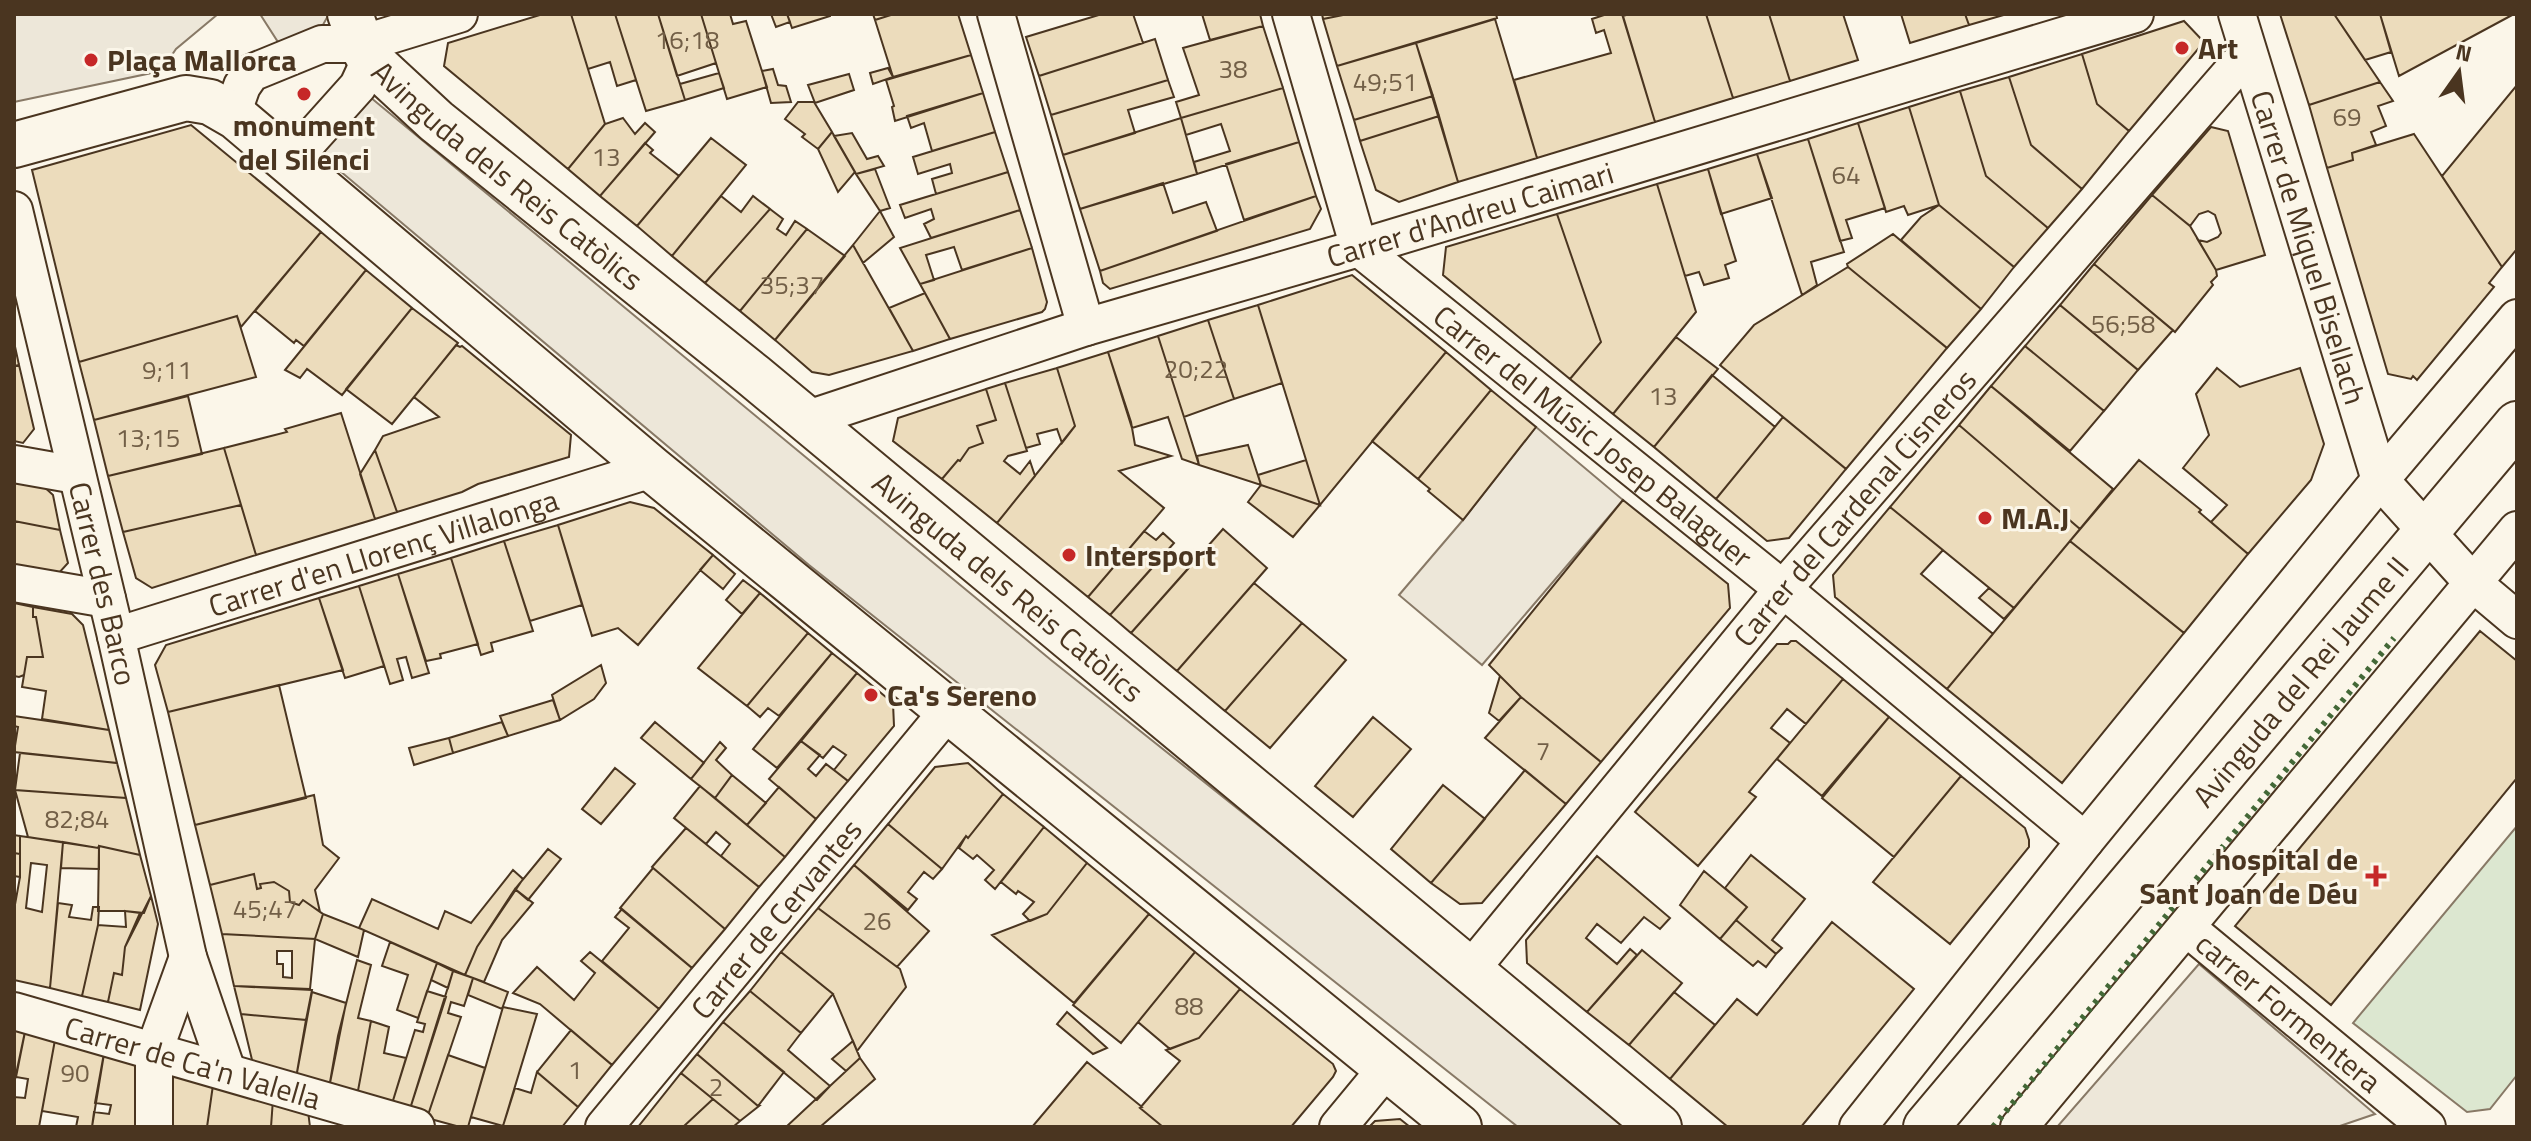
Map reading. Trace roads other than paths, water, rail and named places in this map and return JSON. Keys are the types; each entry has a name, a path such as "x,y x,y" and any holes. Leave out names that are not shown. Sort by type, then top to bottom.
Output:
{"main road":[{"name":"Avinguda dels Reis Catòlics","path":"360,39 436,121 805,420 1659,1127"},
{"path":"14,145 186,98 210,102 236,117 652,469 1459,1127"},
{"name":"Avinguda del Rei Jaume II","path":"1928,1126 2517,424"}],"street":[{"path":"236,117 237,100 251,73 322,44 360,39 459,14"},
{"path":"996,14 1086,327"},
{"path":"1291,14 1359,248"},
{"name":"Carrer d'Andreu Caimari","path":"805,420 1086,327 2135,14"},
{"name":"Carrer de Miquel Bisellach","path":"2237,14 2380,480"},
{"path":"272,147 290,148 306,144 358,86 360,39"},
{"name":"Carrer del Cardenal Cisneros","path":"1471,969 1783,589 2248,53"},
{"name":"Carrer des Barco","path":"14,210 116,636 188,957 227,1071"},
{"name":"Carrer del Músic Josep Balaguer","path":"1359,248 1783,589 2085,841"},
{"path":"1858,1127 2085,841 2380,480 2517,318"},
{"path":"14,464 76,475"},
{"name":"Carrer d'en Llorenç Villalonga","path":"116,636 652,469"},
{"path":"2380,480 2473,583 2517,620"},
{"path":"2019,1127 2517,530"},
{"path":"14,583 107,599"},
{"name":"Carrer de Cervantes","path":"604,1127 948,711"},
{"name":"carrer Formentera","path":"2187,928 2427,1127"},
{"path":"154,1127 154,1051 188,957"},
{"name":"Carrer de Ca'n Valella","path":"14,1011 227,1071 321,1113 416,1127"},
{"path":"1338,1127 1386,1069"}],"place":[{"name":"Art","path":"2182,48"},
{"name":"Plaça Mallorca","path":"91,60"},
{"name":"monument del Silenci","path":"304,94"},
{"name":"M.A.J","path":"1985,518"},
{"name":"Intersport","path":"1069,555"},
{"name":"Ca's Sereno","path":"871,695"},
{"name":"hospital de Sant Joan de Déu","path":"2376,876"}]}
